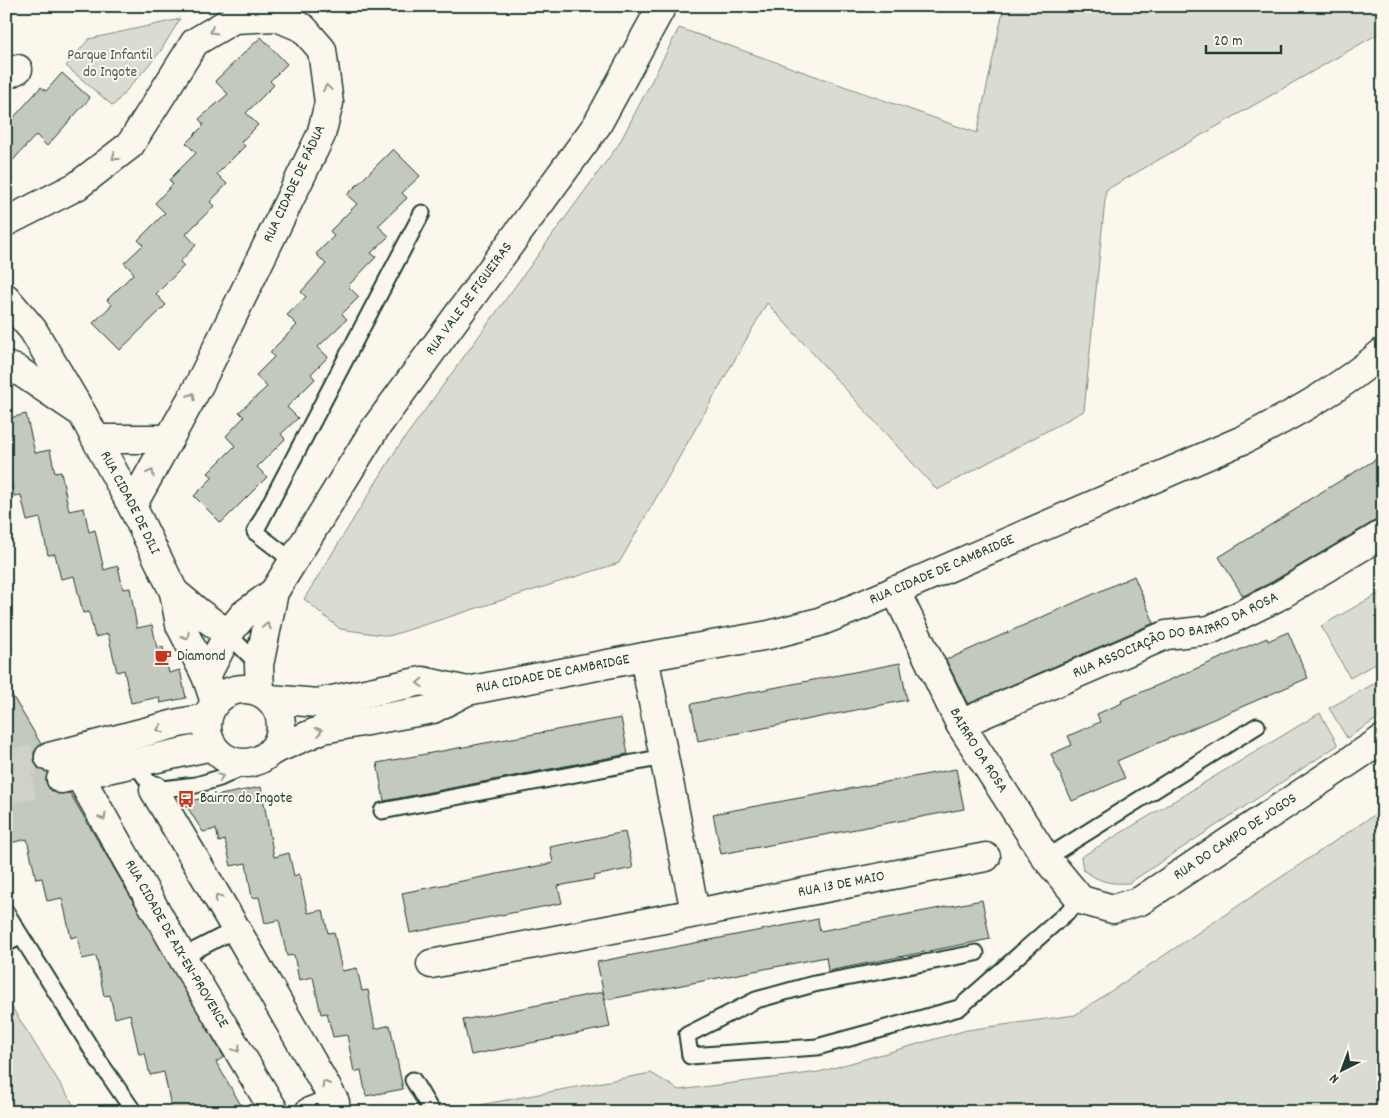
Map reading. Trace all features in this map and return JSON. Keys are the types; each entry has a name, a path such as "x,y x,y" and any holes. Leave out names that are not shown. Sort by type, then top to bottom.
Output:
{"street":[{"name":"RUA VALE DE FIGUEIRAS","path":"265,695 259,665 274,592 374,430 597,125 662,6"},
{"name":"RUA CIDADE DE PÁDUA","path":"6,222 77,186 130,145 195,42 234,19 277,17 303,28 322,50 329,103 321,135 199,384 132,506"},
{"name":"RUA CIDADE DE DILI","path":"6,298 33,330 83,415 132,506 174,592 180,625 206,676 211,710"},
{"path":"6,310 8,317 6,324"},
{"name":"RUA CIDADE DE CAMBRIDGE","path":"212,746 229,761 240,764 263,756 323,729 433,709 467,691 769,635 810,624 860,606 1245,439 1299,411 1342,384 1383,352"},
{"name":"RUA CIDADE DE DILI","path":"6,366 16,369 83,415"},
{"path":"96,439 169,439"},
{"name":"RUA ASSOCIAÇÃO DO BAIRRO DA ROSA","path":"960,724 1166,635 1210,630 1277,597 1383,534"},
{"name":"BAIRRO DA ROSA","path":"895,590 960,724 1046,858 1081,900"},
{"name":"RUA CIDADE DE DILI","path":"174,592 228,634"},
{"name":"RUA VALE DE FIGUEIRAS","path":"206,676 228,634 244,614 274,592"},
{"path":"644,657 696,912"},
{"name":"RUA CIDADE DE CAMBRIDGE","path":"63,770 211,710 224,694 236,689 248,689 265,695 318,703 422,682 467,691"},
{"path":"263,756 279,740 282,729 281,718 277,708 265,695"},
{"path":"63,770 134,763 212,746 208,737 211,710"},
{"name":"RUA DO CAMPO DE JOGOS","path":"1081,900 1113,909 1140,901 1383,739"},
{"name":"RUA CIDADE DE AIX-EN-PROVENCE","path":"63,770 182,957 275,1112"},
{"path":"154,790 335,1102 309,1112"},
{"name":"RUA 13 DE MAIO","path":"431,964 986,857"}],"lane":[{"path":"293,561 255,532 422,213"},
{"path":"228,634 259,665"},
{"path":"1046,858 1257,726"},
{"path":"134,763 154,790 196,786 220,778 263,756"},
{"path":"382,811 664,757"},
{"path":"976,953 814,984 756,1000 687,1035 690,1056 818,1047 959,1008 1081,900"},
{"path":"6,912 97,1058 134,1112"},
{"path":"182,957 236,929"},
{"path":"6,944 21,936"},
{"path":"413,1080 432,1112"}],"green space":[{"path":"1004,6 1383,6 1383,31 1106,190 1084,411 937,490 767,303 619,563 389,636 340,629 304,599 398,447 619,144 679,28 977,133"},
{"name":"Parque Infantil do Ingote","path":"180,19 160,52 113,106 66,66 89,39"},
{"path":"1383,591 1383,659 1350,678 1321,626"},
{"path":"1383,679 1383,715 1347,738 1329,708"},
{"path":"1320,713 1338,745 1129,883 1104,881 1083,870 1081,857"},
{"path":"1383,809 1383,1112 482,1112 480,1105 651,1073 679,1090 819,1072 967,1030 1075,1015"},
{"path":"6,998 78,1112 6,1111"}],"building":[{"path":"261,37 287,64 270,81 274,85 246,113 258,125 241,142 245,146 217,174 227,184 210,202 214,206 186,234 196,245 180,262 184,266 156,294 166,305 120,350 93,323 112,305 107,300 134,273 124,263 143,245 138,240 165,213 155,203 173,184 169,180 196,153 186,143 204,125 199,119 228,94 215,81"},
{"path":"62,73 90,98 47,146 36,135 6,168 6,126 41,87 46,91"},
{"path":"393,149 420,176 402,193 407,198 378,226 389,236 371,253 376,257 348,286 359,297 342,314 347,319 318,347 328,357 311,374 315,379 287,407 298,418 281,434 285,439 257,467 267,477 221,523 194,496 213,477 208,473 235,446 226,436 244,417 239,412 267,387 256,375 274,357 270,352 297,325 287,315 306,297 301,292 326,264 316,254 334,236 330,231 357,204 347,195"},
{"path":"26,414 35,453 50,450 55,473 61,472 69,511 84,508 89,532 95,530 104,570 118,566 123,589 130,588 137,628 152,625 157,648 163,647 169,673 180,670 186,698 160,703 159,697 131,703 124,670 117,672 108,634 95,637 89,612 83,613 74,576 61,579 55,554 48,555 40,518 27,521 21,495 14,496 6,453 6,419"},
{"path":"1383,455 1383,516 1270,583 1243,596 1219,557"},
{"path":"1134,576 1154,623 968,704 946,660"},
{"path":"1288,632 1308,678 1117,761 1125,778 1072,801 1051,754 1072,745 1068,736 1100,722 1097,714 1122,703 1121,701 1267,638 1268,641"},
{"path":"900,663 907,700 698,741 691,704"},
{"path":"6,685 41,744 34,752 34,760 38,768 47,772 46,782 49,789 57,794 70,793 224,1057 216,1062 245,1112 172,1112 164,1072 150,1075 145,1053 139,1054 130,1014 115,1018 110,995 104,996 96,956 82,959 77,936 71,938 62,898 47,901 42,878 36,879 27,839 6,844"},
{"path":"621,718 628,754 384,801 377,763"},
{"path":"956,769 964,809 721,854 713,814"},
{"path":"261,787 274,857 289,853 294,876 299,874 308,913 323,910 328,933 334,932 342,971 357,968 362,991 368,990 375,1029 390,1025 403,1089 366,1096 361,1070 354,1072 347,1035 333,1037 327,1013 321,1014 313,977 299,980 294,955 287,956 279,920 265,923 259,897 252,898 246,863 231,866 225,840 219,842 216,829 203,832 184,802"},
{"path":"625,832 633,868 594,876 594,879 558,886 562,903 410,933 402,893 553,863 550,847"},
{"path":"982,900 990,939 828,971 826,957 605,1000 597,962 818,919 820,931"},
{"path":"603,992 610,1027 471,1055 463,1020"}],"tunnel":[{"path":"6,764 49,757"},
{"path":"6,790 61,779"}],"place":[{"name":"Diamond","path":"163,657"},
{"name":"Bairro do Ingote","path":"186,799"}]}
